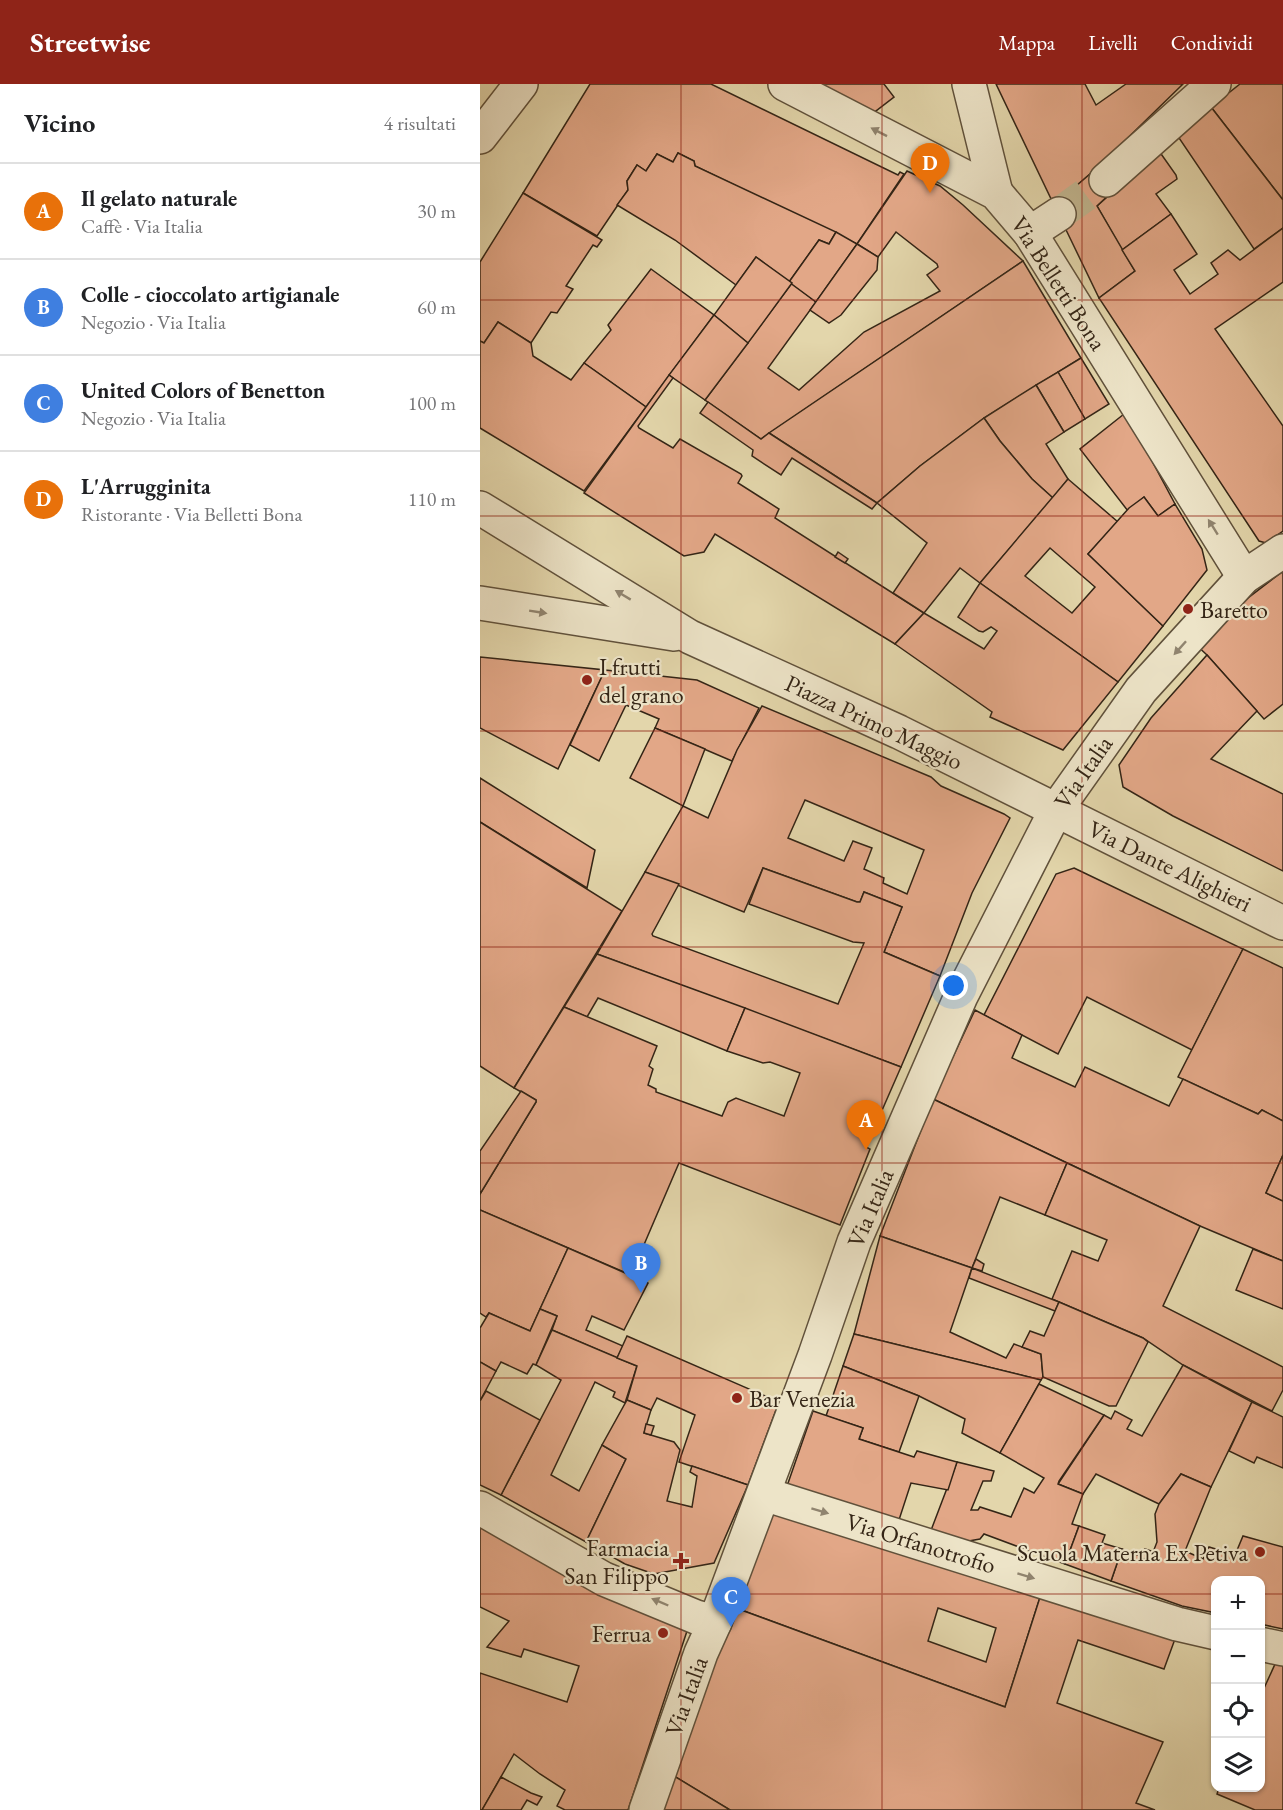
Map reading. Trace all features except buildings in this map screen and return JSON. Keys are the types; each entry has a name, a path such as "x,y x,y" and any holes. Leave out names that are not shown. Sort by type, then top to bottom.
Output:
{"street":[{"path":"480,136 521,84"},
{"name":"Via Belletti Bona","path":"785,84 996,193 1030,233 1244,577"},
{"path":"969,84 996,193"},
{"path":"1106,180 1214,84"},
{"path":"1030,233 1059,214"},
{"name":"Piazza Primo Maggio","path":"480,508 690,637 899,732 1056,810"},
{"name":"Via Italia","path":"646,1810 701,1653 764,1494 854,1242 961,996 1056,810 1141,690 1244,577 1283,551"},
{"name":"Piazza Primo Maggio","path":"480,603 690,637"},
{"name":"Via Dante Alighieri","path":"1056,810 1283,923"},
{"name":"Via Orfanotrofio","path":"764,1494 1178,1624 1211,1632"},
{"path":"480,1508 604,1579 696,1617 715,1622"},
{"path":"1265,1645 1283,1649"}],"tunnel":[{"path":"1059,214 1106,180"}],"place":[{"name":"L'Arrugginita","path":"930,193"},
{"name":"Baretto","path":"1188,609"},
{"name":"I frutti del grano","path":"587,680"},
{"name":"Il gelato naturale","path":"866,1150"},
{"name":"Colle - cioccolato artigianale","path":"641,1293"},
{"name":"Bar Venezia","path":"737,1398"},
{"name":"Scuola Materna Ex Petiva","path":"1260,1552"},
{"name":"Farmacia San Filippo","path":"681,1561"},
{"name":"United Colors of Benetton","path":"731,1627"},
{"name":"Ferrua","path":"663,1633"}]}
